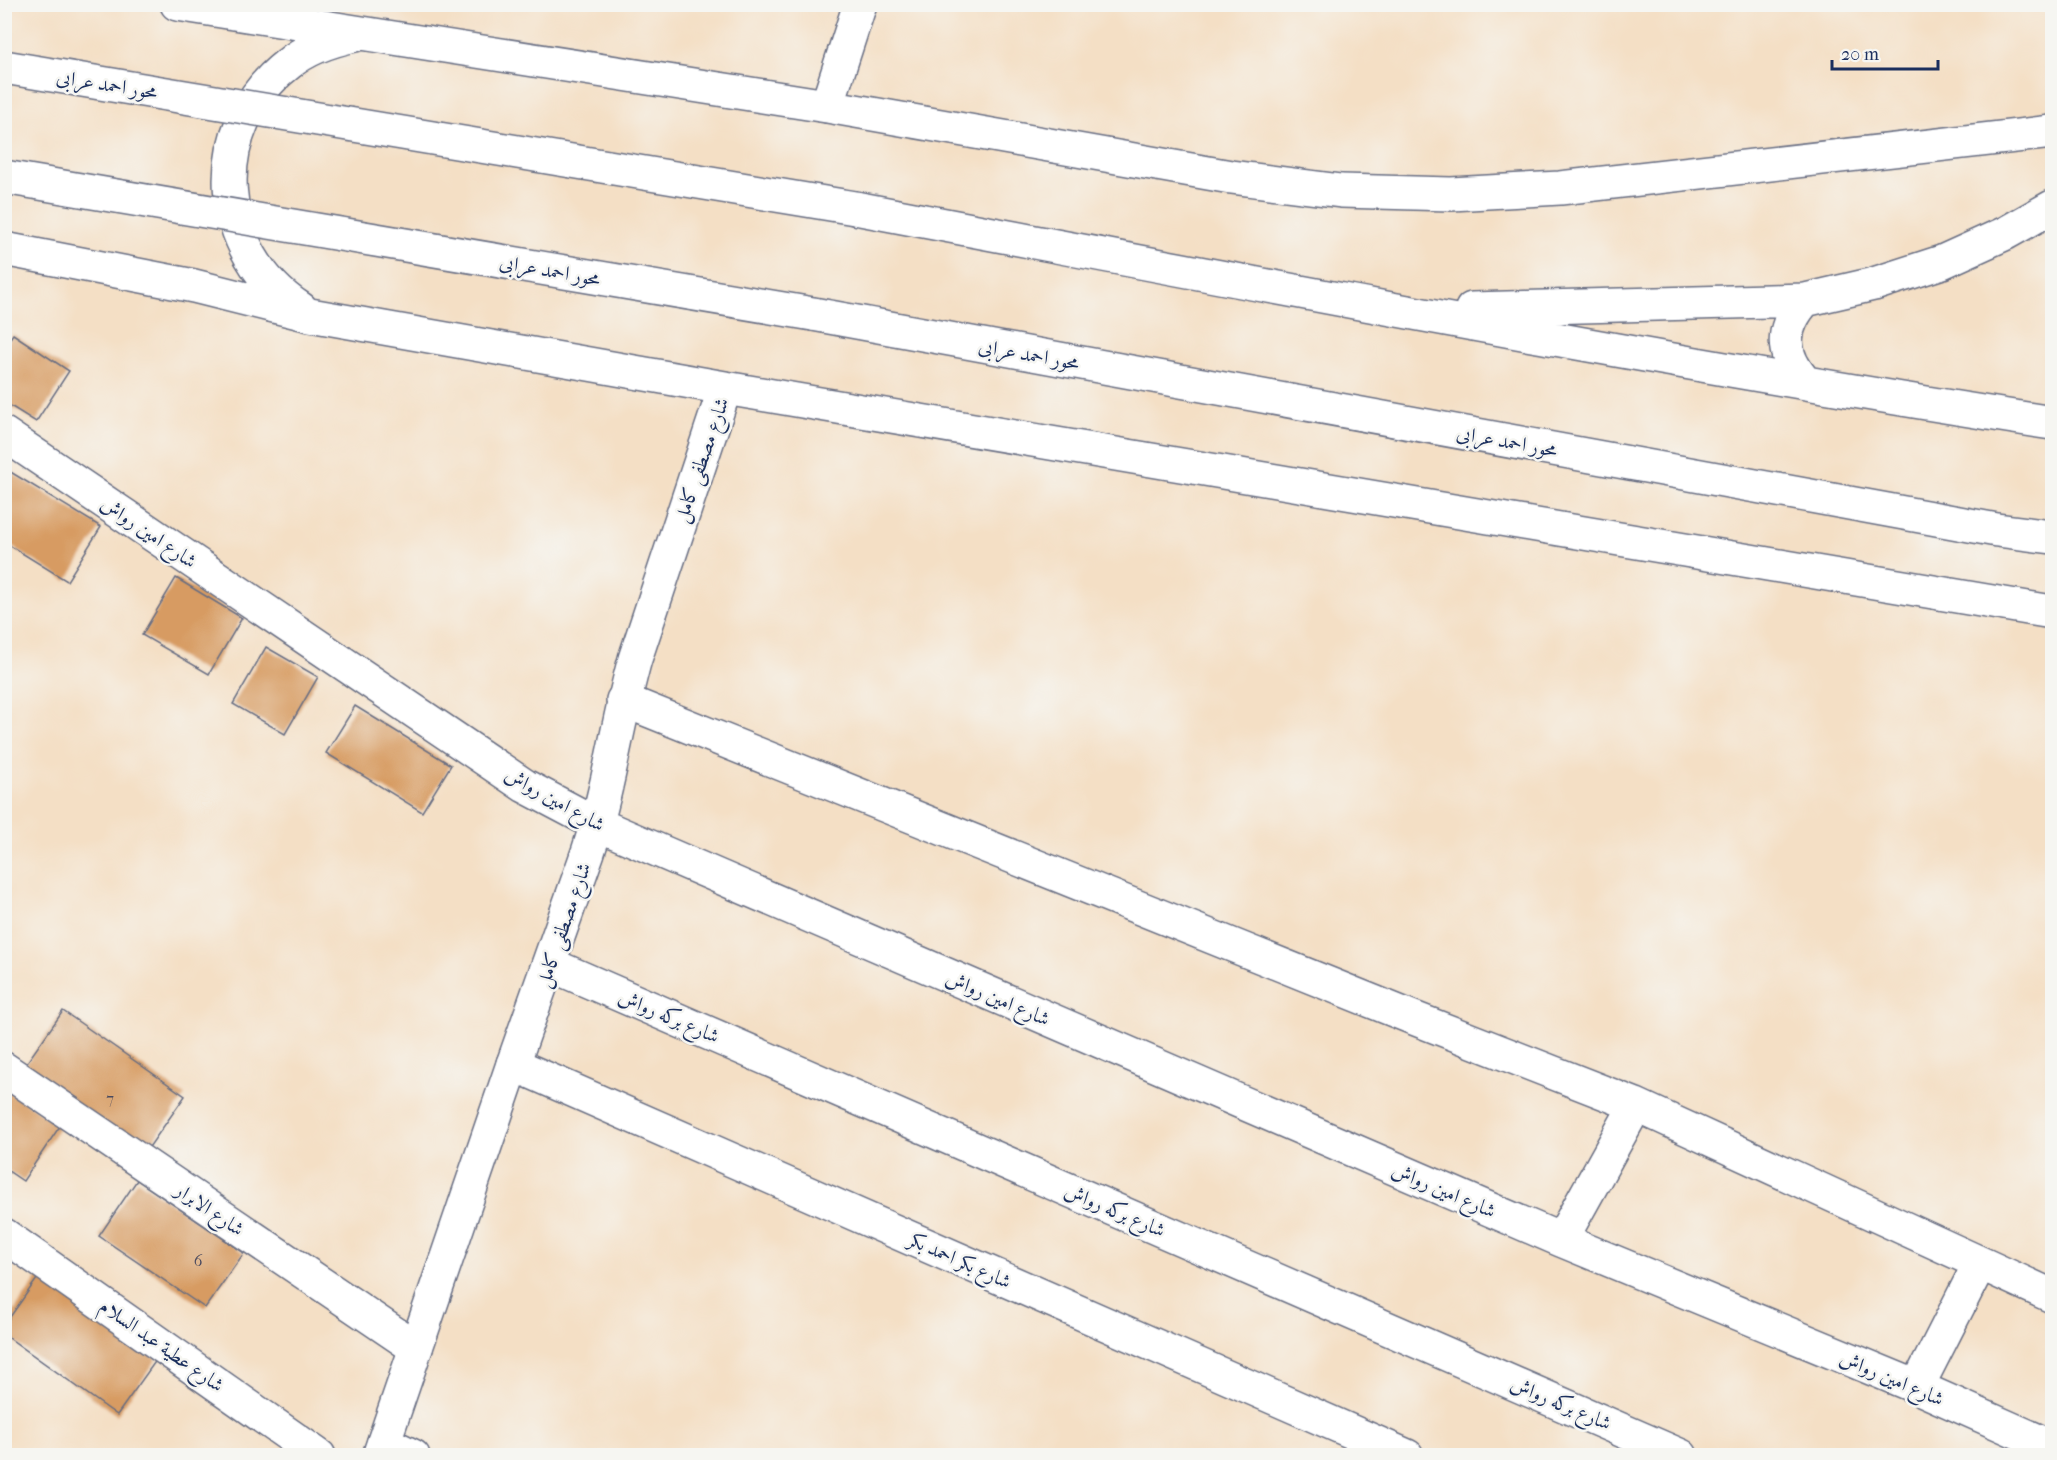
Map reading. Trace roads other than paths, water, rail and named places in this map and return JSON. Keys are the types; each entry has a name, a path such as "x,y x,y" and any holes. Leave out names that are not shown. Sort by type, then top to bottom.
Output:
{"main road":[{"path":"177,4 827,106 1231,177 1341,191 1451,194 1560,188 2052,132"},
{"path":"827,106 860,4"},
{"path":"310,315 287,300 267,282 243,243 232,208 230,182 232,154 240,128 252,104 268,82 288,63 336,39 363,34"},
{"name":"محور احمد عرابى","path":"4,67 855,208 1401,311 1905,400 2052,423"},
{"name":"محور احمد عرابى","path":"4,177 813,314 1998,530 2052,537"},
{"path":"1401,311 1805,300 1874,284 1942,262 2006,233 2052,207"},
{"path":"4,249 194,286 310,315 725,388 2052,612"},
{"path":"1805,300 1795,312 1788,326 1786,341 1788,356 1795,370 1805,382"},
{"name":"شارع مصطفى كامل","path":"381,1449 597,824 623,700 635,658 725,388"},
{"name":"شارع امين رواش","path":"4,434 525,786 597,824 1562,1240 1917,1388 2052,1447"},
{"path":"623,700 1636,1105 2052,1296"},
{"name":"شارع بركه رواش","path":"549,964 1681,1455"},
{"name":"شارع بكر احمد بكر","path":"513,1064 1407,1455"},
{"name":"شارع الابرار","path":"4,1069 416,1348"},
{"path":"1562,1240 1636,1105"},
{"name":"شارع عطية عبد السلام","path":"4,1235 319,1455"},
{"path":"1917,1388 1980,1263"},
{"path":"381,1449 413,1455"}]}
